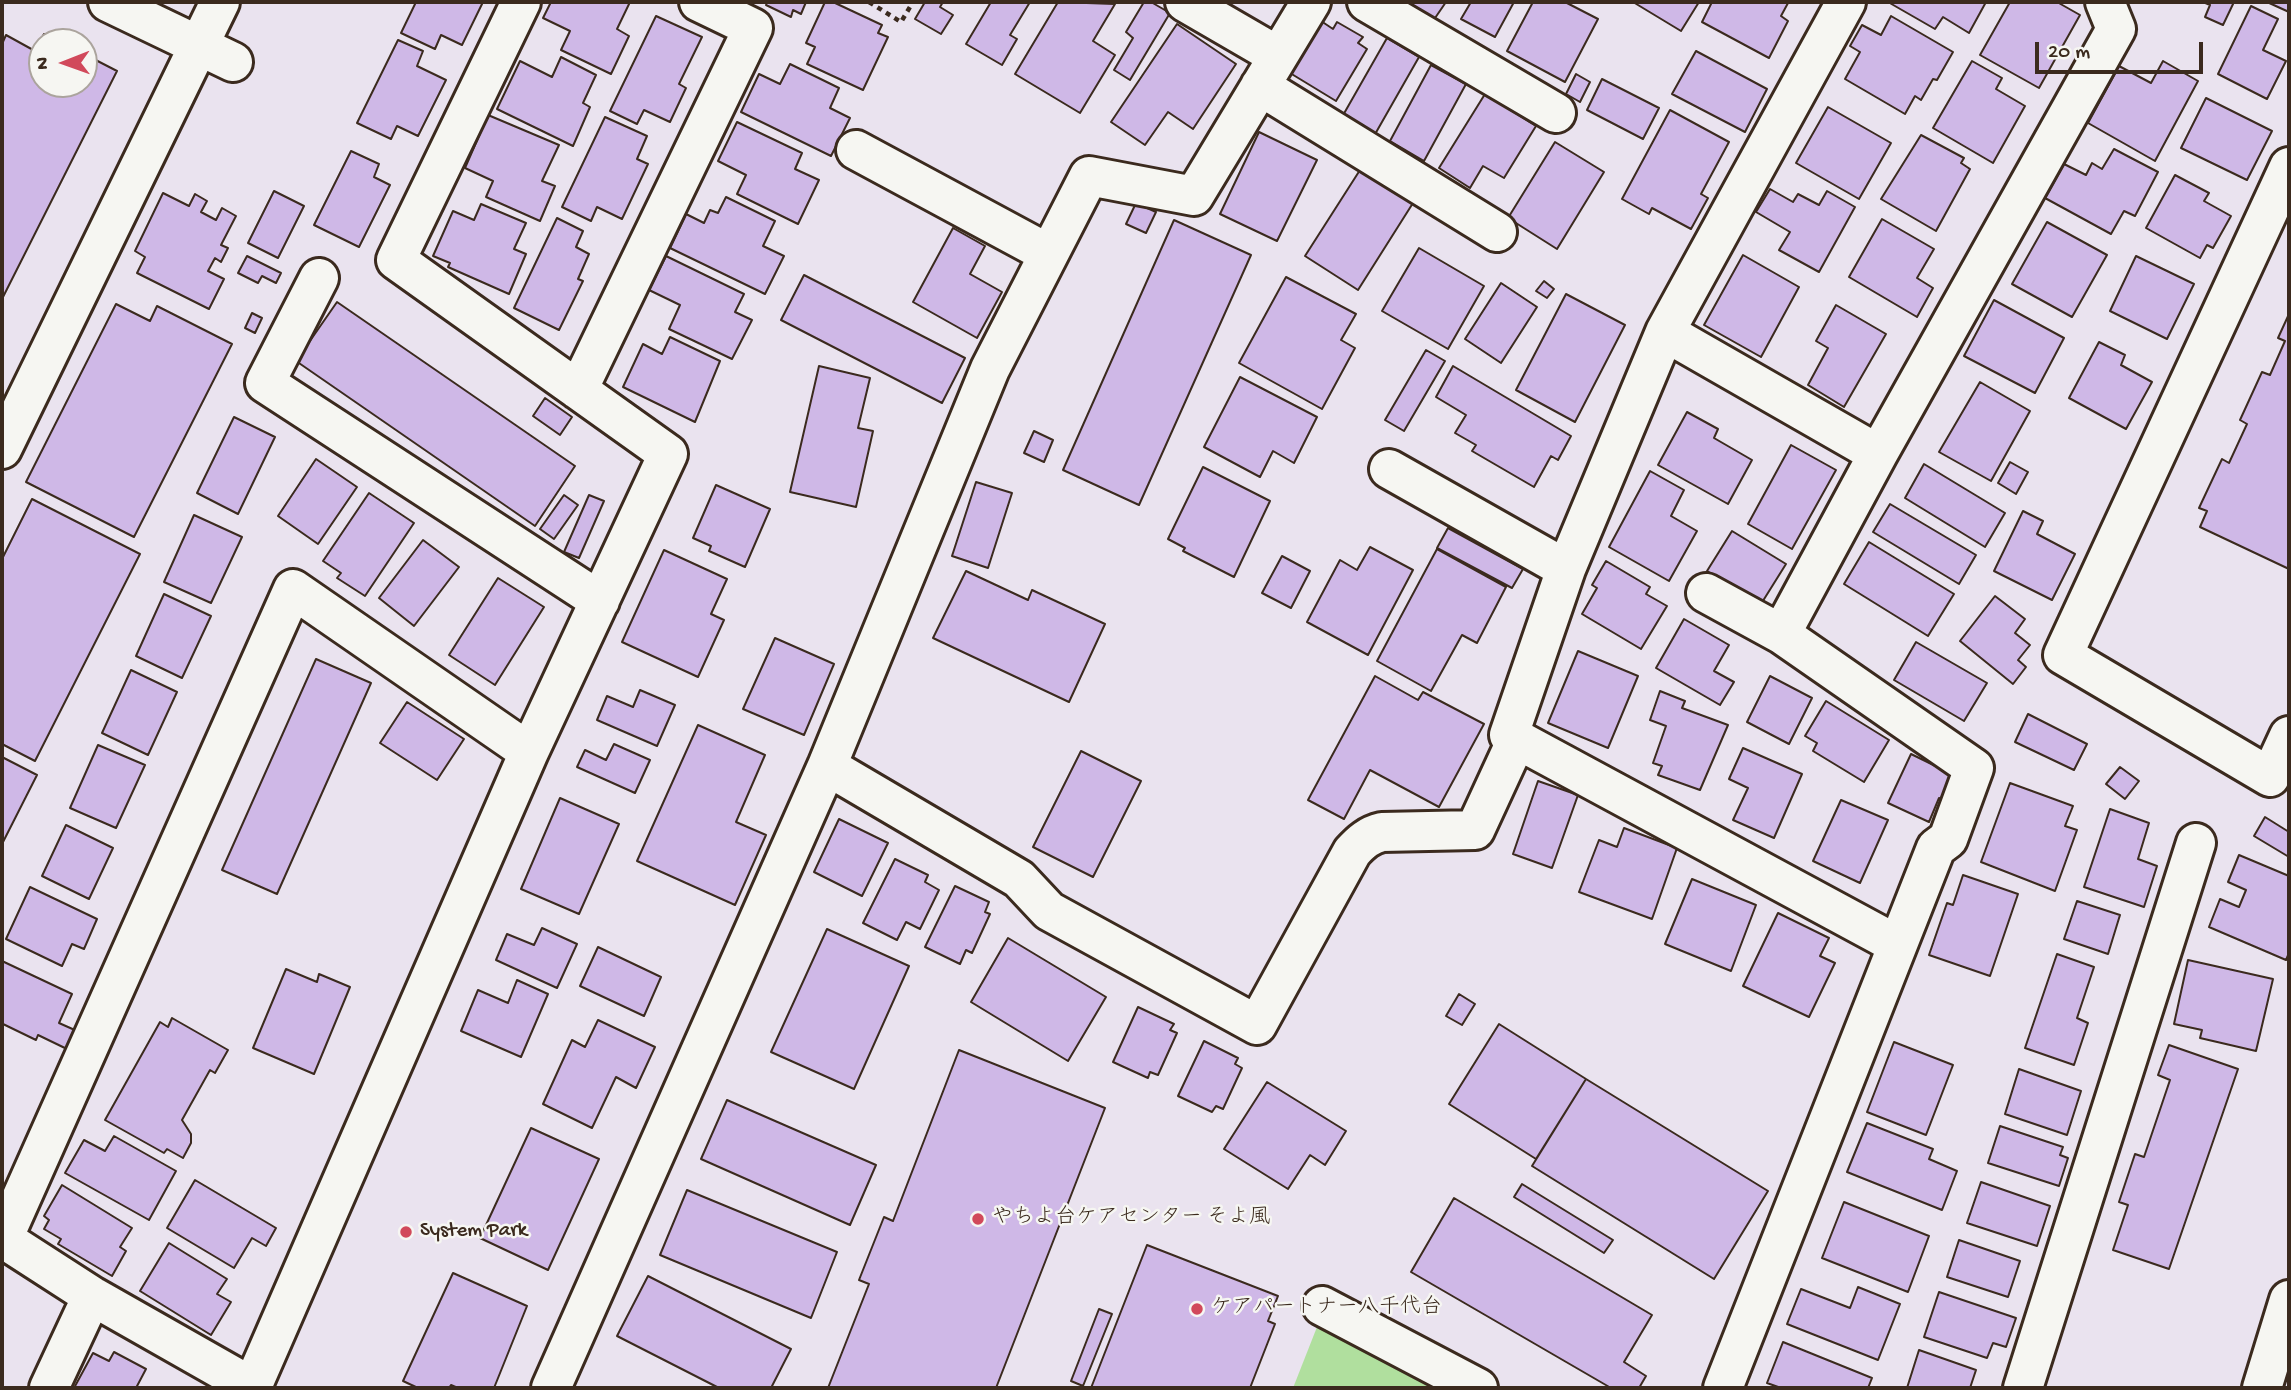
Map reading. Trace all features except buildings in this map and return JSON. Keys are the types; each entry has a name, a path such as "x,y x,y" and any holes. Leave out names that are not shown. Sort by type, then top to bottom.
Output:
{"street":[{"path":"108,2 233,62"},
{"path":"2,449 220,2"},
{"path":"521,2 396,261 668,454 529,752 253,1388 92,1297 2,1238 293,589 529,752"},
{"path":"578,390 753,28 699,2"},
{"path":"1185,2 1269,71 1497,232"},
{"path":"551,1388 827,766 990,369 1089,176 1195,196 1311,2"},
{"path":"1367,2 1556,113"},
{"path":"1846,2 1665,332 1566,569 1509,735 1896,944"},
{"path":"1781,634 1878,454 2116,29 2105,2"},
{"path":"856,150 1049,254"},
{"path":"2289,167 2280,210 2063,655 2270,777 2289,736"},
{"path":"319,278 265,383 600,601"},
{"path":"1665,332 1878,454"},
{"path":"1389,469 1566,569"},
{"path":"1706,593 1781,634 1974,768 1948,839 1936,848 1816,1123 1723,1388"},
{"path":"827,766 1019,879 1049,911 1257,1025 1352,852 1360,843 1371,834 1382,832 1475,830 1517,739"},
{"path":"2023,1388 2196,843"},
{"path":"49,1388 92,1297"},
{"path":"2262,1388 2289,1302"},
{"path":"1322,1306 1478,1388"}],"path":[{"path":"869,2 901,22 913,2"}],"green space":[{"path":"1317,1327 1432,1388 1293,1388"}],"place":[{"name":"やちよ台ケアセンター そよ風","path":"978,1219"},
{"name":"System Park","path":"406,1232"},
{"name":"ケアパートナー八千代台","path":"1197,1309"}]}
